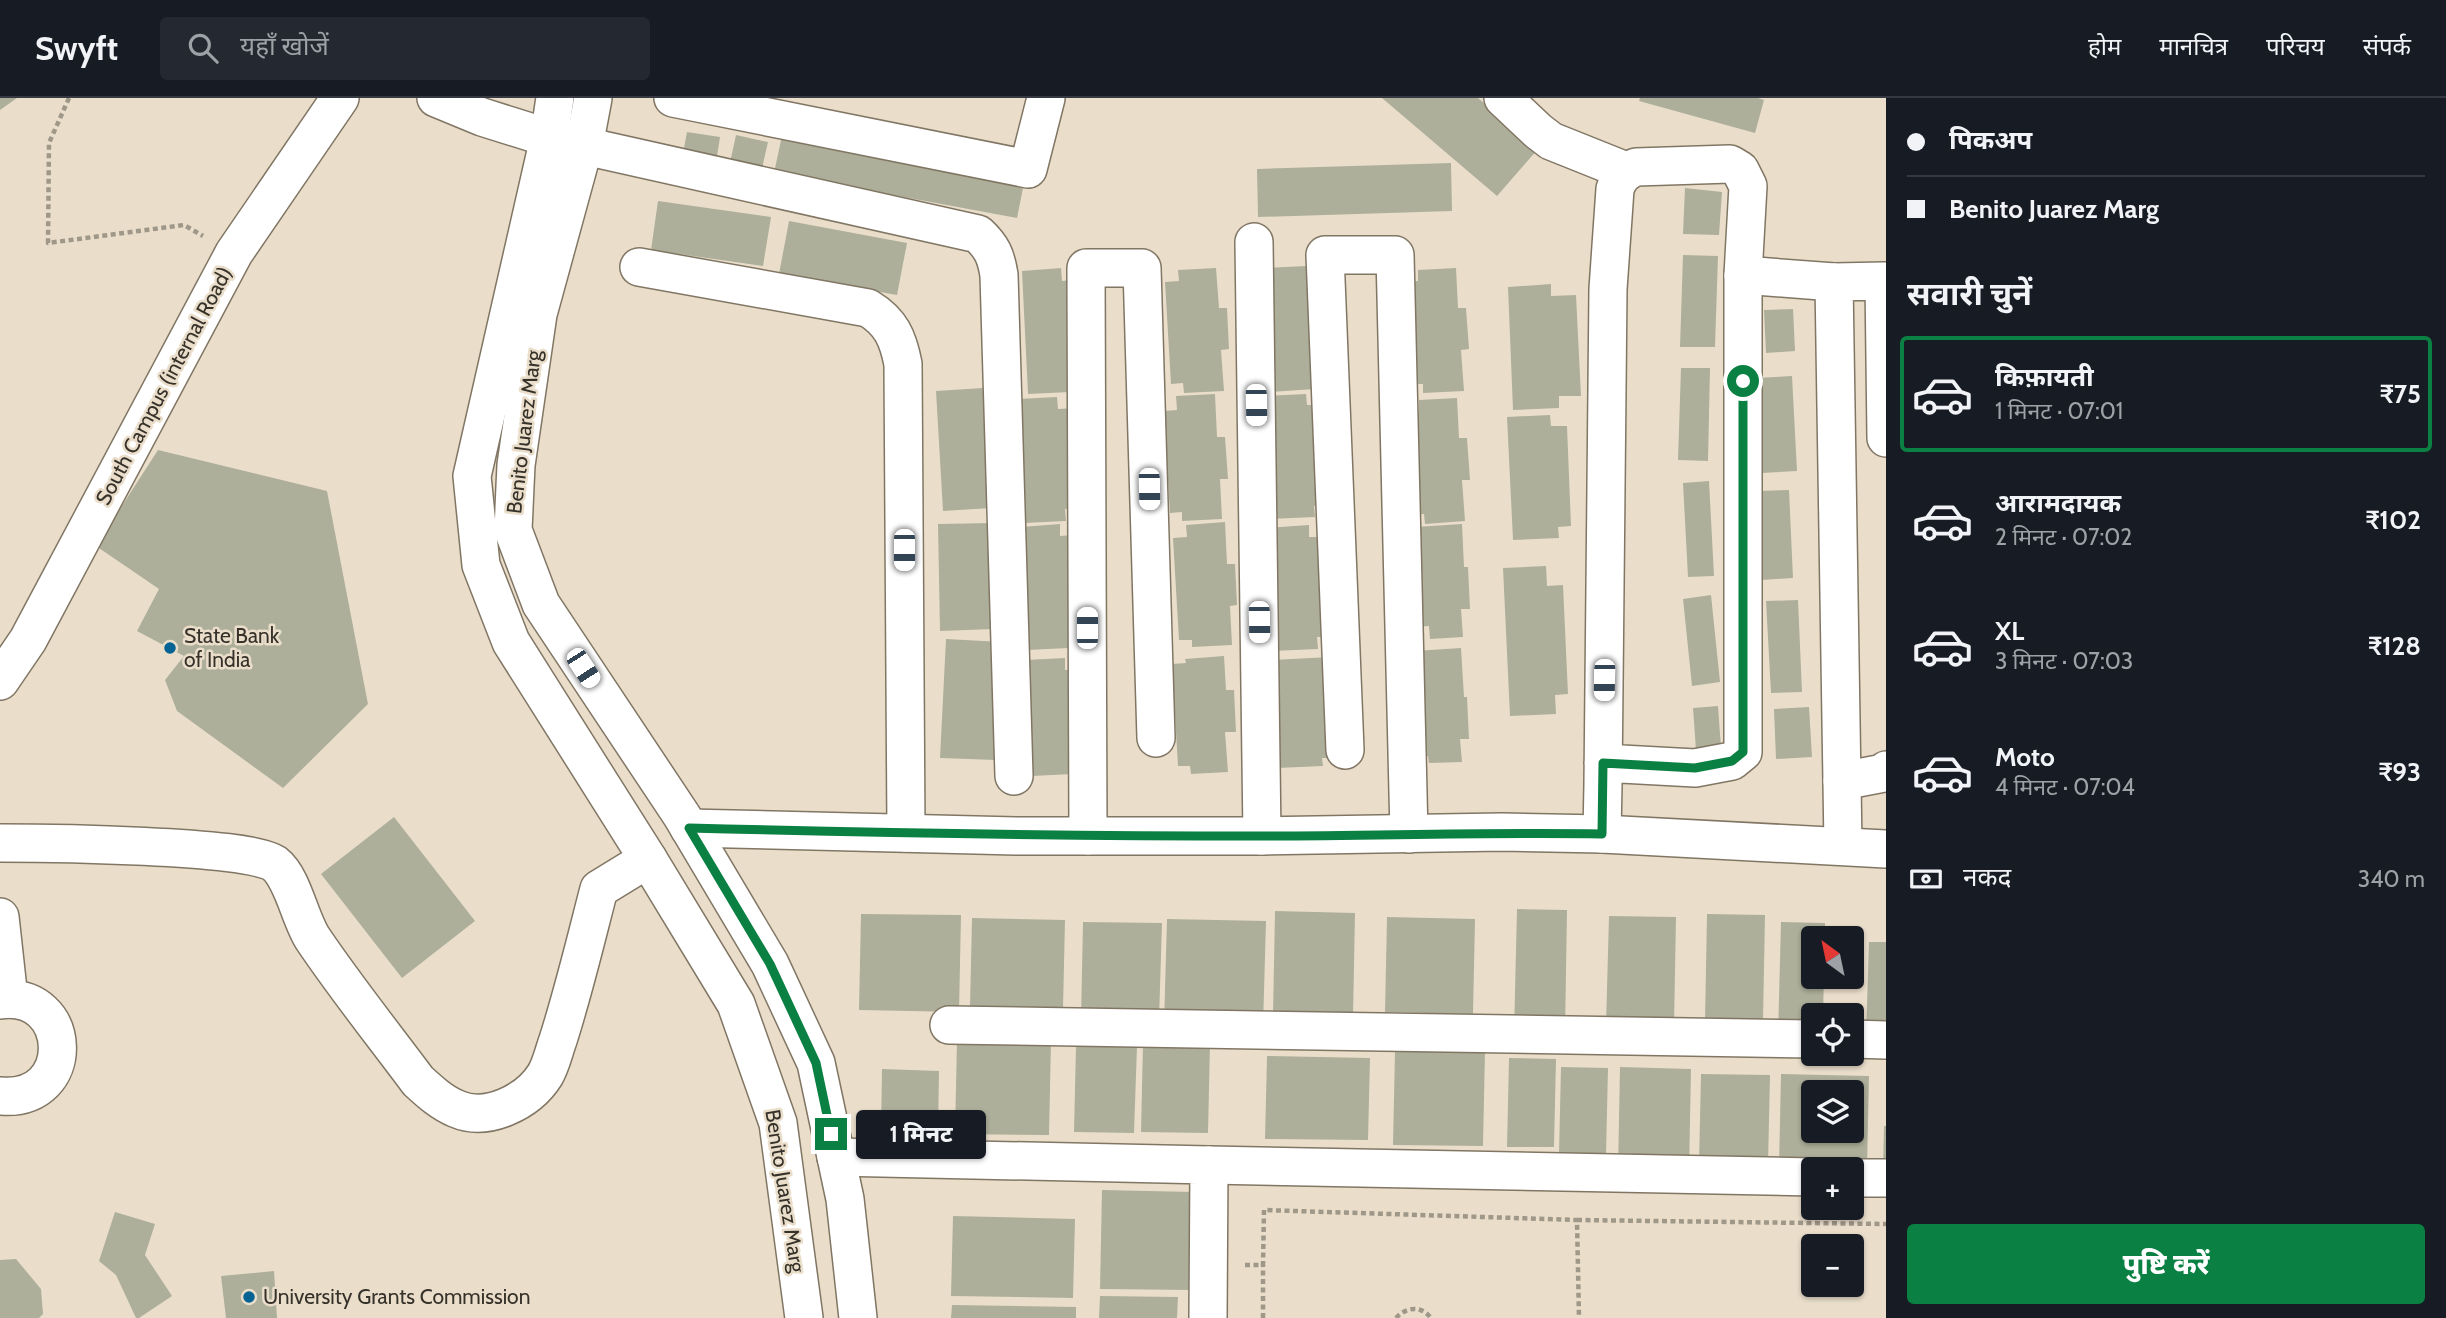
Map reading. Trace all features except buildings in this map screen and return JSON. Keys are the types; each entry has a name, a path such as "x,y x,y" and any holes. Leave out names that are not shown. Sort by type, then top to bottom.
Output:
{"street":[{"name":"South Campus (internal Road)","path":"0,681 28,640 234,253 340,98"},
{"path":"436,98 482,117 549,138 978,234 989,244 996,256 999,275 1014,776"},
{"name":"Benito Juarez Marg","path":"555,98 549,138 472,476 481,565 511,642 736,1004 778,1123 804,1318"},
{"name":"Benito Juarez Marg","path":"593,98 584,146 538,314 516,465 513,530 541,604 689,828 770,964 816,1063 852,1158 845,1199 859,1318"},
{"path":"673,98 1028,169 1046,98"},
{"path":"1503,98 1552,141 1626,171"},
{"path":"1602,834 1608,289 1615,189 1626,171 1636,167 1730,164 1740,170 1748,186 1743,275 1743,752 1732,761 1695,768 1603,763"},
{"path":"1254,242 1262,836"},
{"path":"1345,750 1325,255 1395,255 1409,834"},
{"path":"639,267 868,308 881,316 892,328 903,364 905,833"},
{"path":"1088,836 1086,268 1142,268 1156,738"},
{"path":"1743,275 1835,282 1885,281 1886,438"},
{"path":"1835,282 1843,846"},
{"path":"1842,781 1886,770"},
{"path":"689,828 1088,836 1602,834 1886,849"},
{"path":"0,843 198,850 254,856 275,864 288,883 311,937 418,1081 436,1098 456,1109 474,1114 505,1109 527,1095 546,1075 567,1010 599,889 648,859"},
{"path":"0,917 5,999 31,1004 47,1017 57,1037 57,1059 48,1078 31,1092 0,1096"},
{"path":"949,1025 1801,1039"},
{"path":"1864,1039 1886,1040"},
{"path":"852,1158 1801,1177"},
{"path":"1208,1318 1209,1165"},
{"path":"1864,1178 1886,1178"}],"path":[{"path":"69,98 48,143 48,243 184,225 234,253"},
{"path":"1263,1318 1264,1210 1577,1220 1886,1224"},
{"path":"1577,1220 1579,1318"},
{"path":"1209,1266 1263,1265"},
{"path":"1396,1318 1413,1308 1427,1313 1431,1318"}],"place":[{"name":"State Bank of India","path":"170,648"},
{"name":"University Grants Commission","path":"249,1297"}],"route":[{"path":"831,1134 816,1063 770,964 689,828 1016,836 1502,832 1602,834 1603,763 1695,768 1732,761 1743,752 1743,381"}]}
